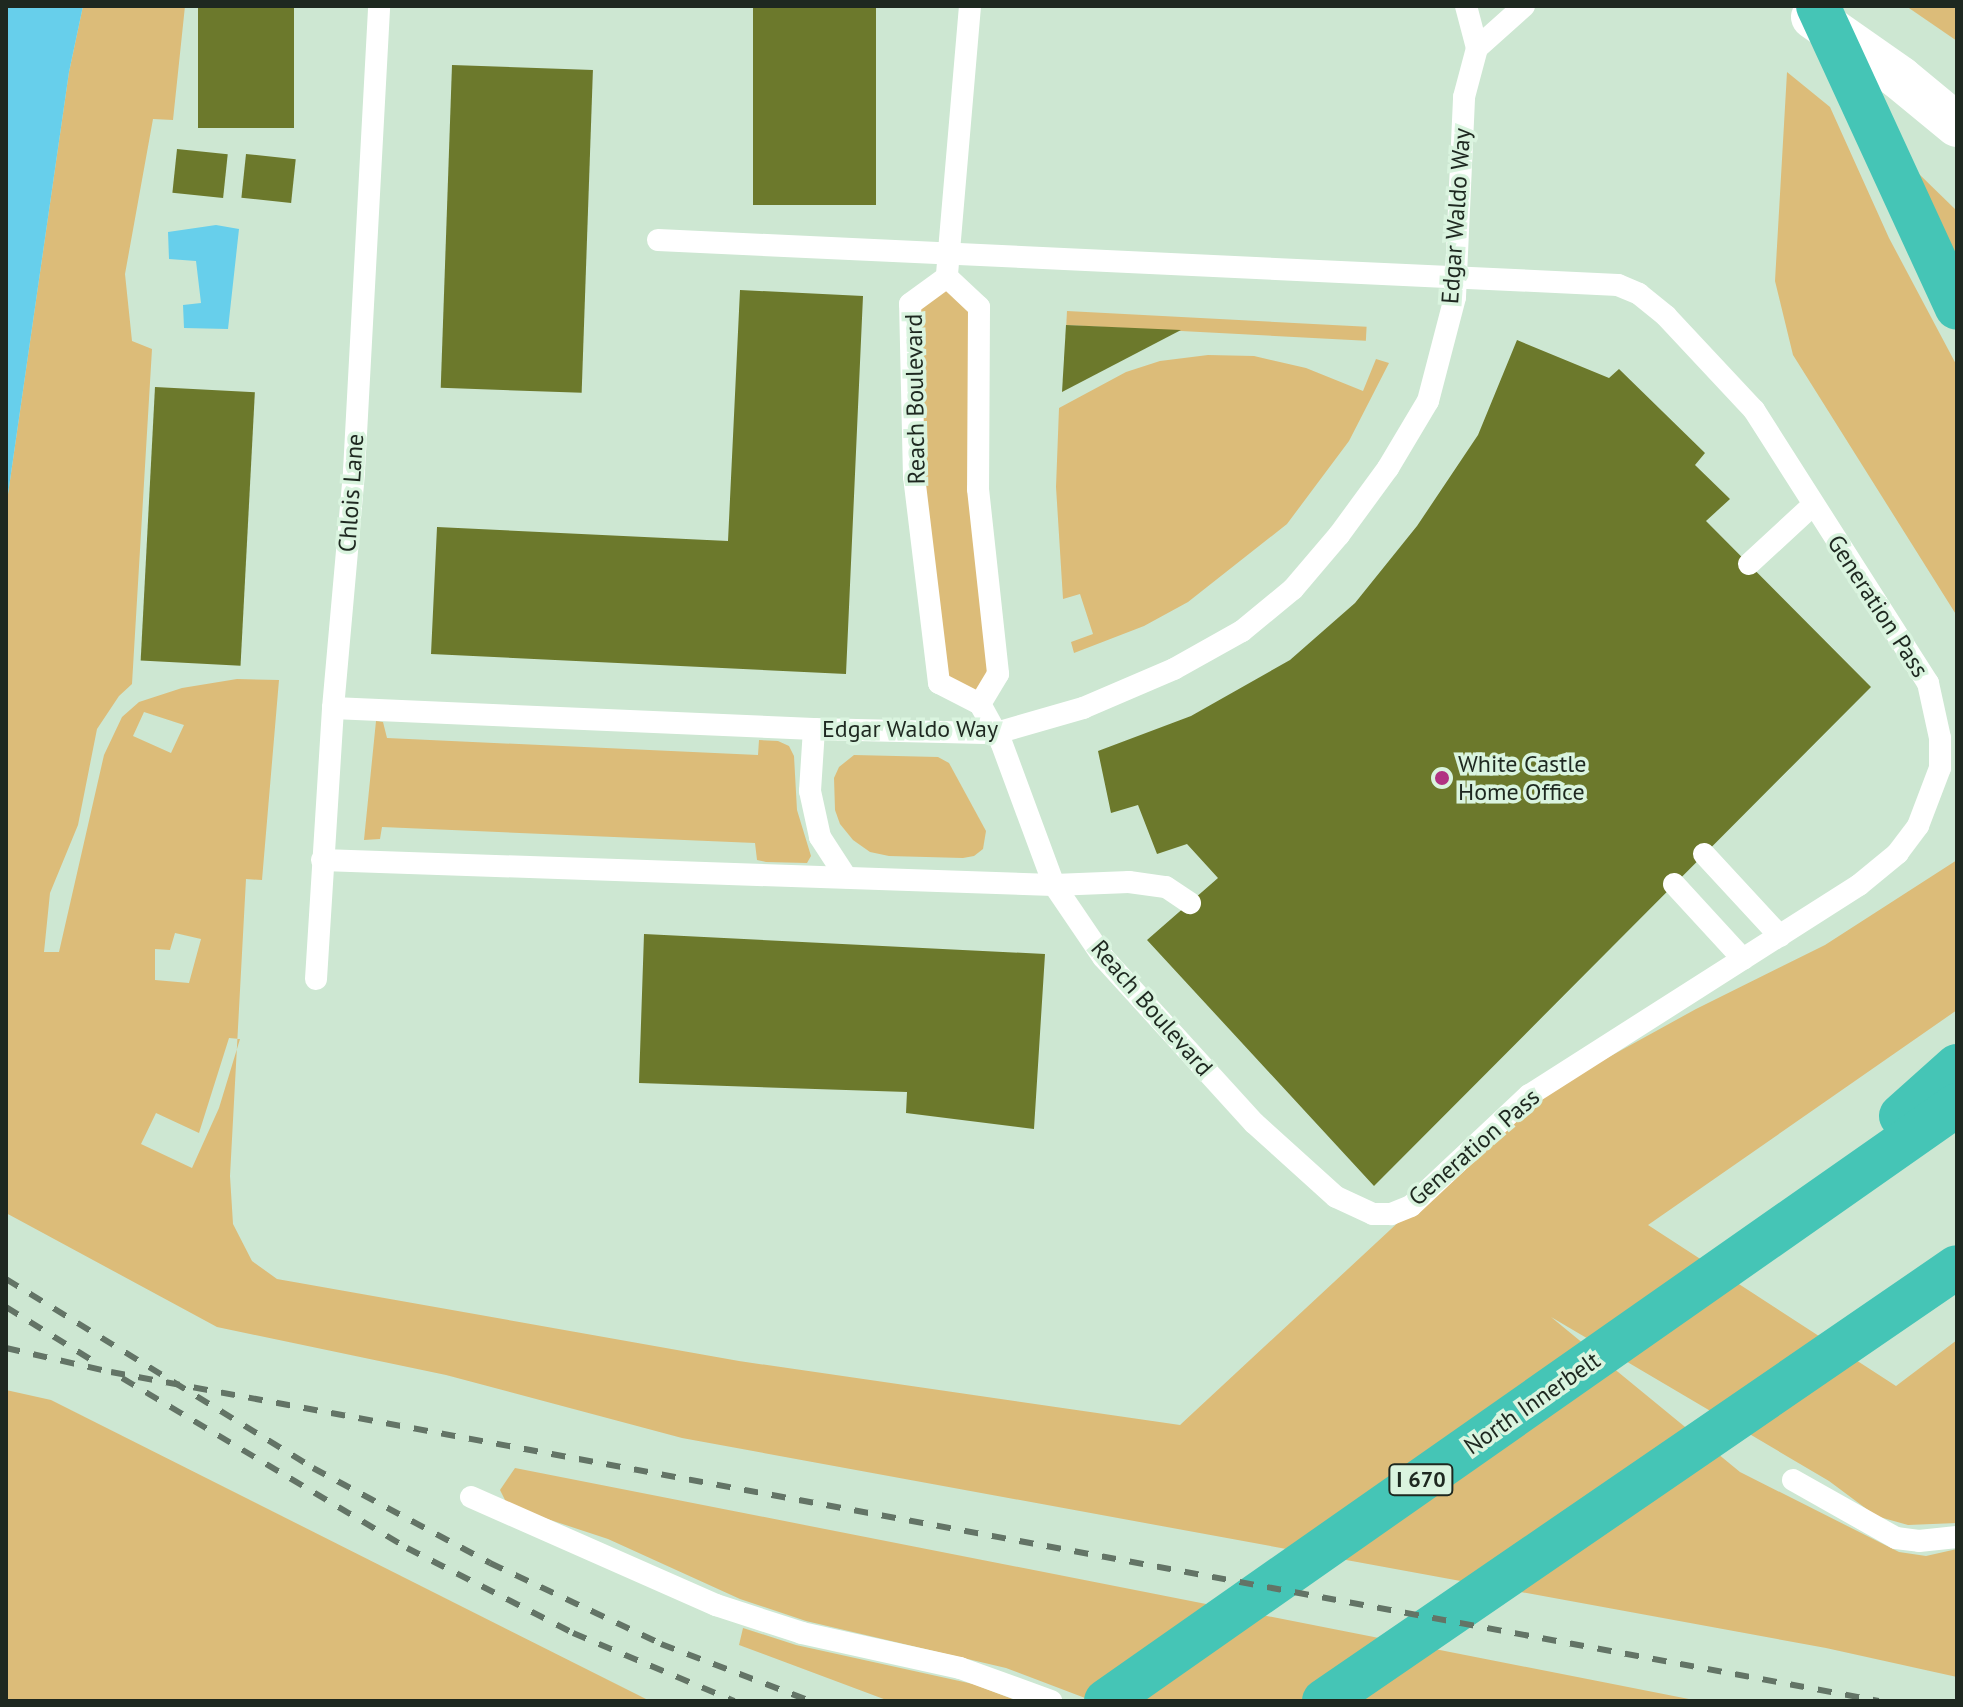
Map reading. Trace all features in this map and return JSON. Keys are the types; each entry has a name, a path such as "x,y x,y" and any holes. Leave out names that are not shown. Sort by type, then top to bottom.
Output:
{"highway":[{"path":"1818,6 1957,308"},
{"path":"1737,1260 1957,1066"},
{"name":"North Innerbelt","path":"1106,1701 1957,1105"},
{"path":"1324,1701 1957,1267"},
{"path":"1862,1334 1957,1287"}],"street":[{"path":"1798,6 1900,78 1957,125"}],"lane":[{"name":"Chlois Lane","path":"316,979 333,708 354,471 379,6"},
{"path":"970,6 947,277 979,307 978,489 998,674 980,704"},
{"name":"Edgar Waldo Way","path":"333,708 814,729 996,733 1083,708 1174,669 1242,631 1293,589 1339,535 1388,468 1428,401 1455,297 1464,97 1477,48 1466,6"},
{"path":"1477,48 1524,6"},
{"name":"Generation Pass","path":"658,240 1618,285 1639,294 1666,316 1754,410 1928,683 1940,738 1940,768 1918,826 1898,853 1859,885 1529,1095 1411,1206 1391,1214 1373,1214"},
{"name":"Reach Boulevard","path":"947,277 910,304 914,477 939,683 980,704 996,733 1054,885 1103,957 1254,1123 1336,1197 1373,1214"},
{"path":"1749,564 1813,505"},
{"path":"814,729 810,791 820,837 846,877"},
{"path":"1704,854 1780,936"},
{"path":"322,860 1054,885 1129,882 1166,887 1190,903"},
{"path":"1674,884 1743,959"},
{"path":"1793,1480 1896,1538 1919,1541 1957,1537"},
{"path":"471,1497 716,1605 802,1633 960,1668 1051,1701"}],"shaded area":[{"path":"83,6 185,6 173,120 153,119 125,274 132,341 152,349 132,684 119,696 97,729 78,825 50,893 44,952 59,952 104,755 122,717 139,702 182,688 237,679 279,680 262,880 246,879 237,1039 229,1038 199,1133 156,1113 141,1144 192,1168 219,1108 237,1049 230,1176 233,1224 252,1261 277,1279 739,1361 1180,1425 1460,1165 1549,1090 1696,1009 1825,945 1957,860 1957,1010 1648,1225 1896,1386 1957,1340 1957,1523 1908,1525 1876,1516 1829,1481 1551,1317 1740,1472 1899,1552 1926,1556 1957,1549 1957,1677 1826,1648 682,1438 446,1375 217,1327 6,1213 6,508 69,72","holes":["144,712 184,725 171,753 133,736","175,933 201,939 189,983 155,980 155,949 170,950"]},
{"path":"1906,6 1957,6 1957,41"},
{"path":"1787,72 1830,107 1889,238 1957,366 1957,616 1793,355 1775,281"},
{"path":"1918,173 1957,211 1957,272"},
{"path":"947,277 979,307 998,674 980,704 939,683 910,304"},
{"path":"1067,311 1367,327 1366,341 1066,325"},
{"path":"1208,355 1254,356 1306,368 1363,391 1376,359 1389,363 1349,441 1287,524 1188,602 1144,626 1074,653 1071,642 1093,634 1080,594 1063,599 1056,487 1059,408 1126,372 1160,361"},
{"path":"376,721 383,722 387,738 758,755 759,740 778,741 789,746 794,756 797,810 811,856 807,863 757,860 755,843 382,827 380,839 364,840"},
{"path":"854,755 938,757 949,763 986,831 983,849 974,856 963,858 889,856 870,852 853,840 840,824 835,810 834,778 839,767"},
{"path":"6,1390 51,1400 650,1701 6,1701"},
{"path":"515,1468 1699,1701 1093,1701 1006,1668 806,1621 740,1599 608,1539 508,1506 500,1490"},
{"path":"743,1628 796,1645 973,1684 1018,1701 889,1701 739,1645"}],"water":[{"path":"6,6 83,6 69,72 6,508"},
{"path":"216,225 239,229 228,329 184,328 183,305 201,303 196,261 169,259 168,232"}],"building":[{"path":"198,6 294,6 294,128 198,128"},
{"path":"753,6 876,6 876,205 753,205"},
{"path":"452,65 593,70 582,393 441,388"},
{"path":"177,149 228,154 223,198 172,193"},
{"path":"246,154 296,159 291,203 241,198"},
{"path":"740,290 863,296 846,674 431,654 437,527 728,541"},
{"path":"1066,325 1181,330 1062,392"},
{"name":"White Castle Home Office","path":"1517,340 1609,378 1619,369 1705,453 1695,465 1730,499 1706,521 1871,687 1374,1186 1147,940 1218,878 1187,844 1157,854 1138,805 1111,813 1098,751 1191,716 1290,660 1355,603 1417,526 1478,435"},
{"path":"155,387 255,392 241,666 141,661"},
{"path":"644,934 1045,954 1034,1129 906,1113 907,1092 639,1083"}],"railway":[{"path":"6,1279 313,1468 490,1563 661,1644 810,1701"},
{"path":"6,1307 98,1364"},
{"path":"6,1348 111,1372 1879,1701"},
{"path":"122,1378 407,1548 573,1633 734,1701"}],"place":[{"name":"White Castle Home Office","path":"1442,778"}]}
